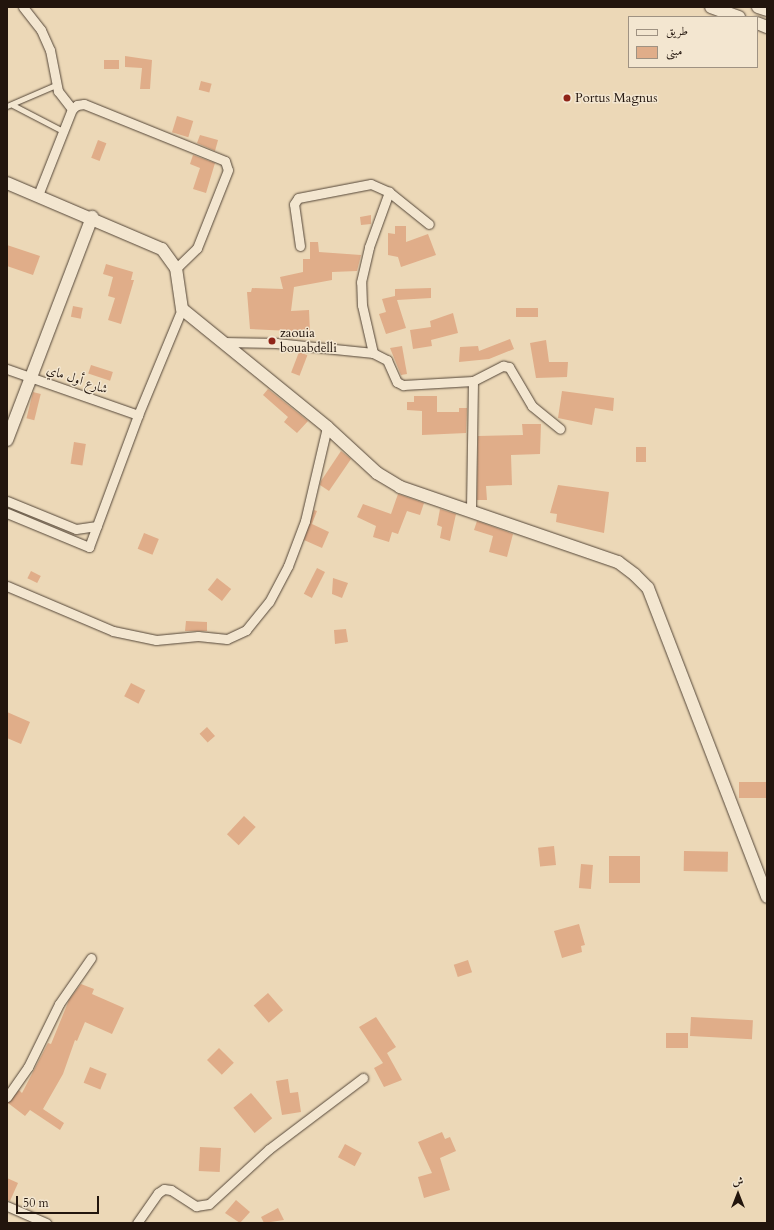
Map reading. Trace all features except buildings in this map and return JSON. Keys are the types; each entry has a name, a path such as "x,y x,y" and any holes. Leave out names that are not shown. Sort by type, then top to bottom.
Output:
{"street":[{"path":"23,7 41,30 50,50 56,85 72,109"},
{"path":"712,7 736,16"},
{"path":"758,7 767,10"},
{"path":"38,195 72,109 84,104 227,164 228,170 197,248 176,268"},
{"path":"7,183 92,217 162,249 176,268 182,309 138,415 89,547 7,513"},
{"path":"300,246 294,204 298,198 371,184 389,192 429,224"},
{"path":"373,353 362,306 361,282 369,247 389,192"},
{"path":"7,440 92,217"},
{"path":"182,309 327,427 377,473 400,487 471,510 618,562 648,588 767,897"},
{"path":"224,342 276,343 373,353 387,360 397,382 403,385 473,381 503,366 509,367 532,406 560,429"},
{"name":"شارع أول ماي","path":"7,369 138,415"},
{"path":"471,510 473,381"},
{"path":"7,586 113,631 156,640 198,636 227,639 246,630 269,602 288,566 305,521 327,427"},
{"path":"7,501 76,529 97,526"},
{"path":"7,1097 28,1066 60,1004 91,958"},
{"path":"137,1223 158,1193 164,1189 171,1190 196,1206 209,1204 269,1149 363,1078"},
{"path":"7,1206 46,1223"}],"lane":[{"path":"7,106 13,105 56,85"},
{"path":"13,105 63,131"}],"place":[{"name":"Portus Magnus","path":"567,98"},
{"name":"zaouia bouabdelli","path":"272,341"}]}
